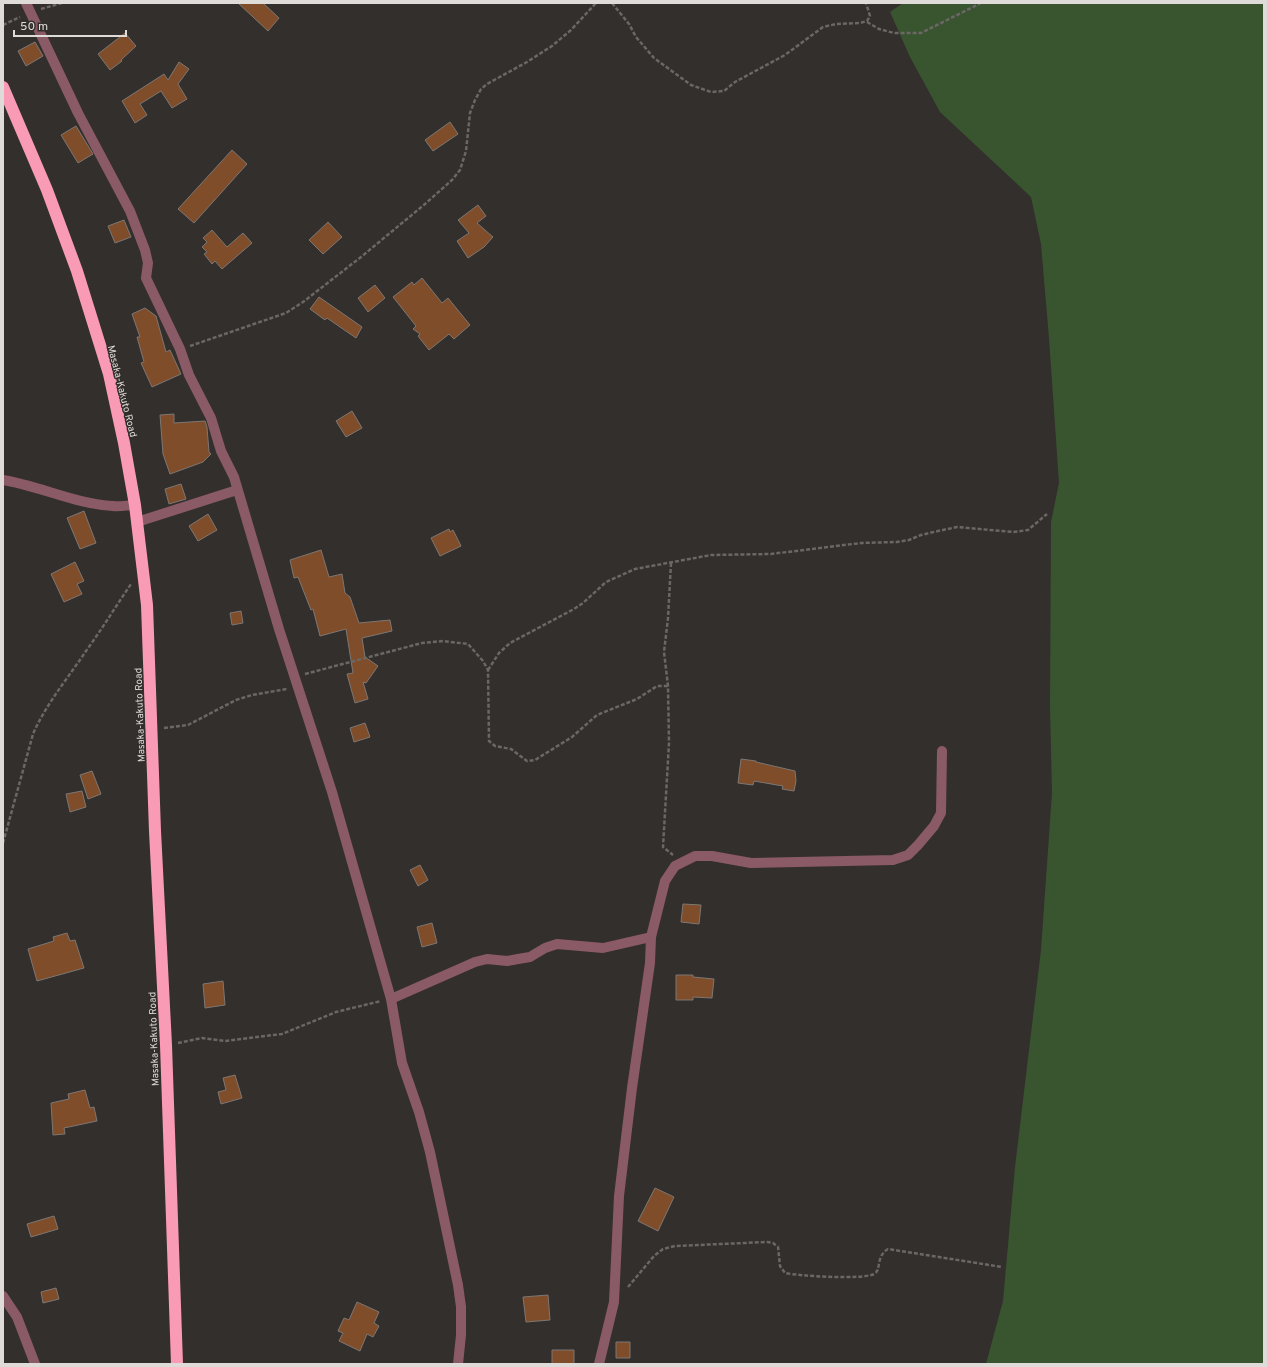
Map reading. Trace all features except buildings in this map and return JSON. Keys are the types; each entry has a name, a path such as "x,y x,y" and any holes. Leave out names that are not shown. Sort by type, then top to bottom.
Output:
{"highway":[{"name":"Masaka-Kakuto Road","path":"3,87 7,106 48,190 78,272 109,374 124,443 135,505 147,605 155,831 166,1045 177,1364"}],"street":[{"path":"26,3 78,113 130,211 145,250 148,263 146,278 180,349 188,375 211,418 221,451 234,477 294,676 332,792 391,999 402,1063 419,1112 430,1152 458,1285 461,1321 458,1364"},
{"path":"3,480 23,483 93,504 115,507 135,505"},
{"path":"137,522 237,490"},
{"path":"599,1364 614,1302 619,1196 632,1088 650,962 651,937 665,881 675,866 695,856 712,856 751,863 893,860 908,855 934,826 941,813 942,751"},
{"path":"391,999 475,962 487,959 507,961 518,959 530,956 545,948 557,944 603,948 651,937"},
{"path":"3,1296 17,1317 35,1364"}],"path":[{"path":"180,349 286,314 350,266 452,180 460,170 466,151 470,113 481,89 552,46 571,30 596,3"},
{"path":"612,3 629,24 636,37 654,58 692,85 711,92 724,91 736,82 785,55 823,27 836,24 867,22 879,29 894,33 921,33 981,3"},
{"path":"866,3 870,16 867,22"},
{"path":"488,670 499,653 510,643 574,609 583,603 606,582 634,569 710,555 772,554 861,544 897,542 938,531 957,528 1013,532 1028,530 1047,514"},
{"path":"670,562 668,618 664,652 668,686 669,743 663,847 682,862"},
{"path":"3,843 33,734 38,721 142,567"},
{"path":"294,676 422,643 443,641 468,644 483,661 488,670 489,741 495,746 511,749 527,761 535,760 572,737 597,715 637,699 657,686 668,686"},
{"path":"152,730 188,725 236,700 252,695 298,687"},
{"path":"166,1045 202,1038 225,1041 282,1034 336,1012 391,999"},
{"path":"614,1302 654,1256 663,1249 675,1246 773,1242 778,1247 780,1266 785,1273 849,1278 874,1274 878,1269 879,1261 883,1252 888,1249 1002,1267"}],"green space":[{"path":"903,3 1264,3 1264,1364 986,1364 1003,1301 1015,1167 1041,950 1052,793 1050,706 1051,522 1059,483 1041,244 1031,197 940,112 910,57 890,12"}]}
